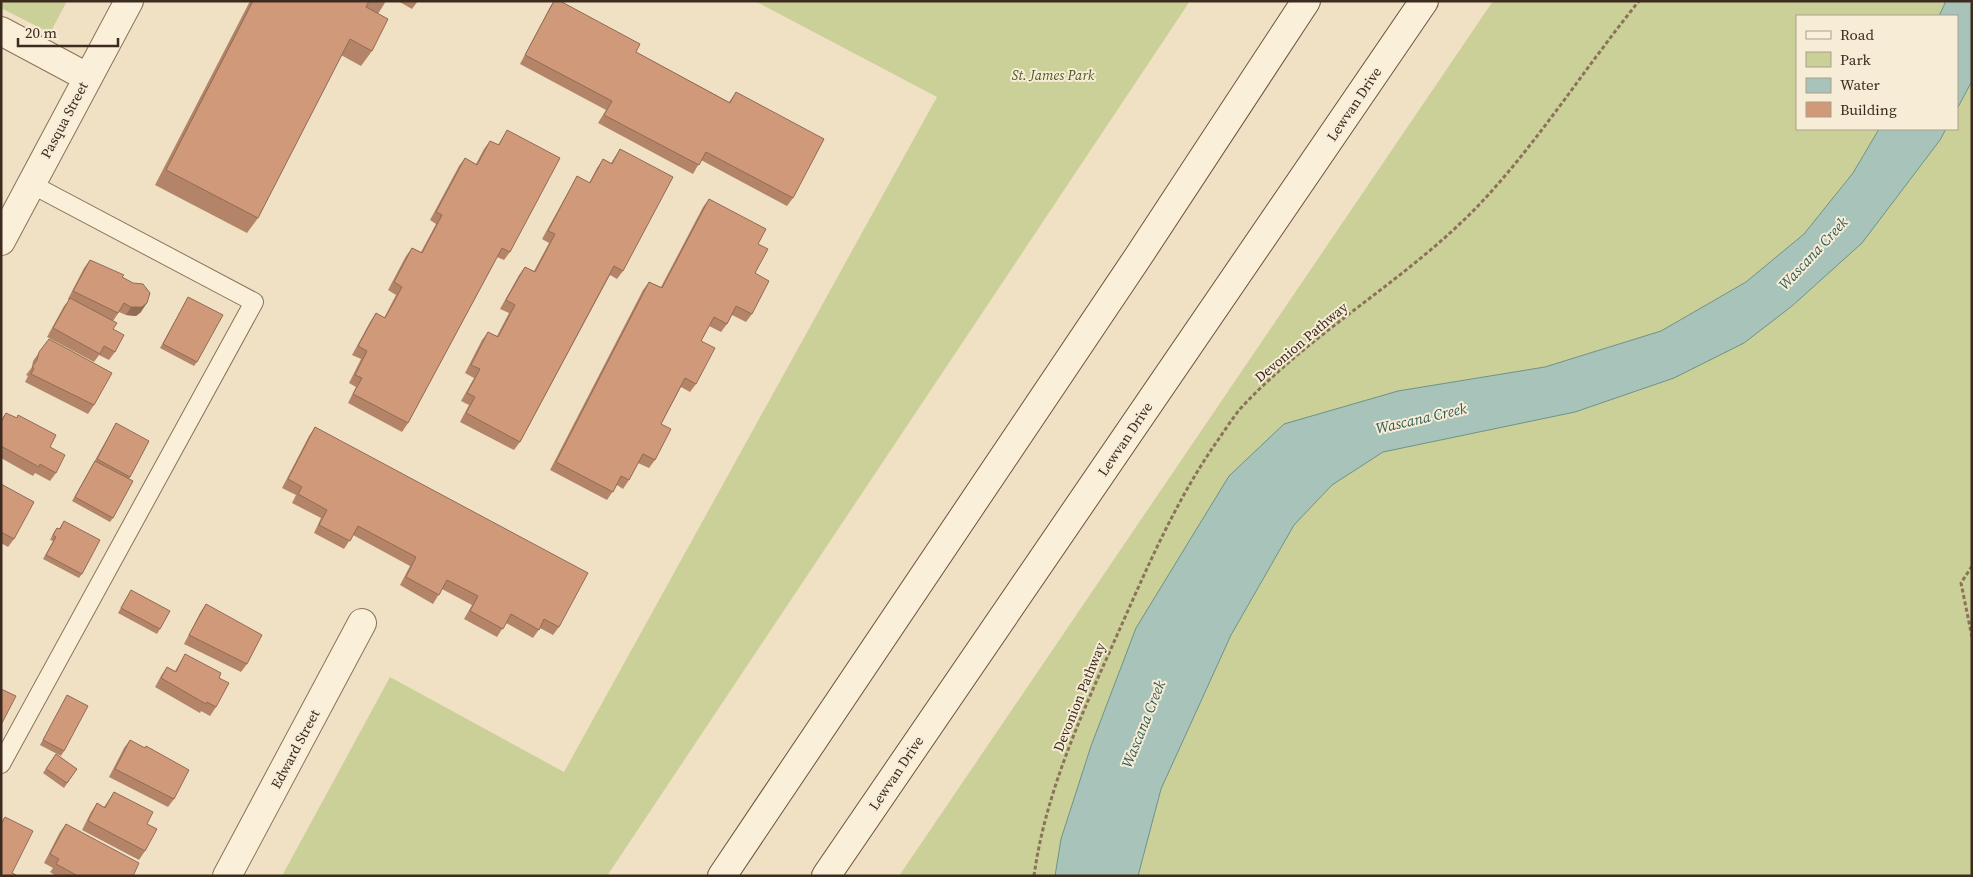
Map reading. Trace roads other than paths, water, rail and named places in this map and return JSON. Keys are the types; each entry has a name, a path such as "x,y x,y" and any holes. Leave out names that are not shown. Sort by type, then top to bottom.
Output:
{"main road":[{"name":"Pasqua Street","path":"1,241 87,76 129,1"},
{"path":"722,876 1125,276 1306,1"},
{"name":"Lewvan Drive","path":"826,876 1424,1"},
{"path":"1,31 87,76"},
{"name":"Edward Street","path":"228,876 362,623"}],"lane":[{"path":"1,764 254,302 31,184"}],"water":[{"path":"1946,1 1972,1 1972,81 1958,107 1958,15 1939,15"},
{"name":"Wascana Creek","path":"1878,130 1945,130 1940,140 1862,243 1792,306 1744,343 1674,378 1575,412 1383,452 1332,485 1294,525 1231,635 1161,789 1138,876 1055,876 1061,839 1091,746 1136,628 1229,476 1284,424 1398,391 1545,367 1661,331 1746,282 1804,234 1853,173"}],"park label":[{"name":"St. James Park","path":"1053,75"}]}
